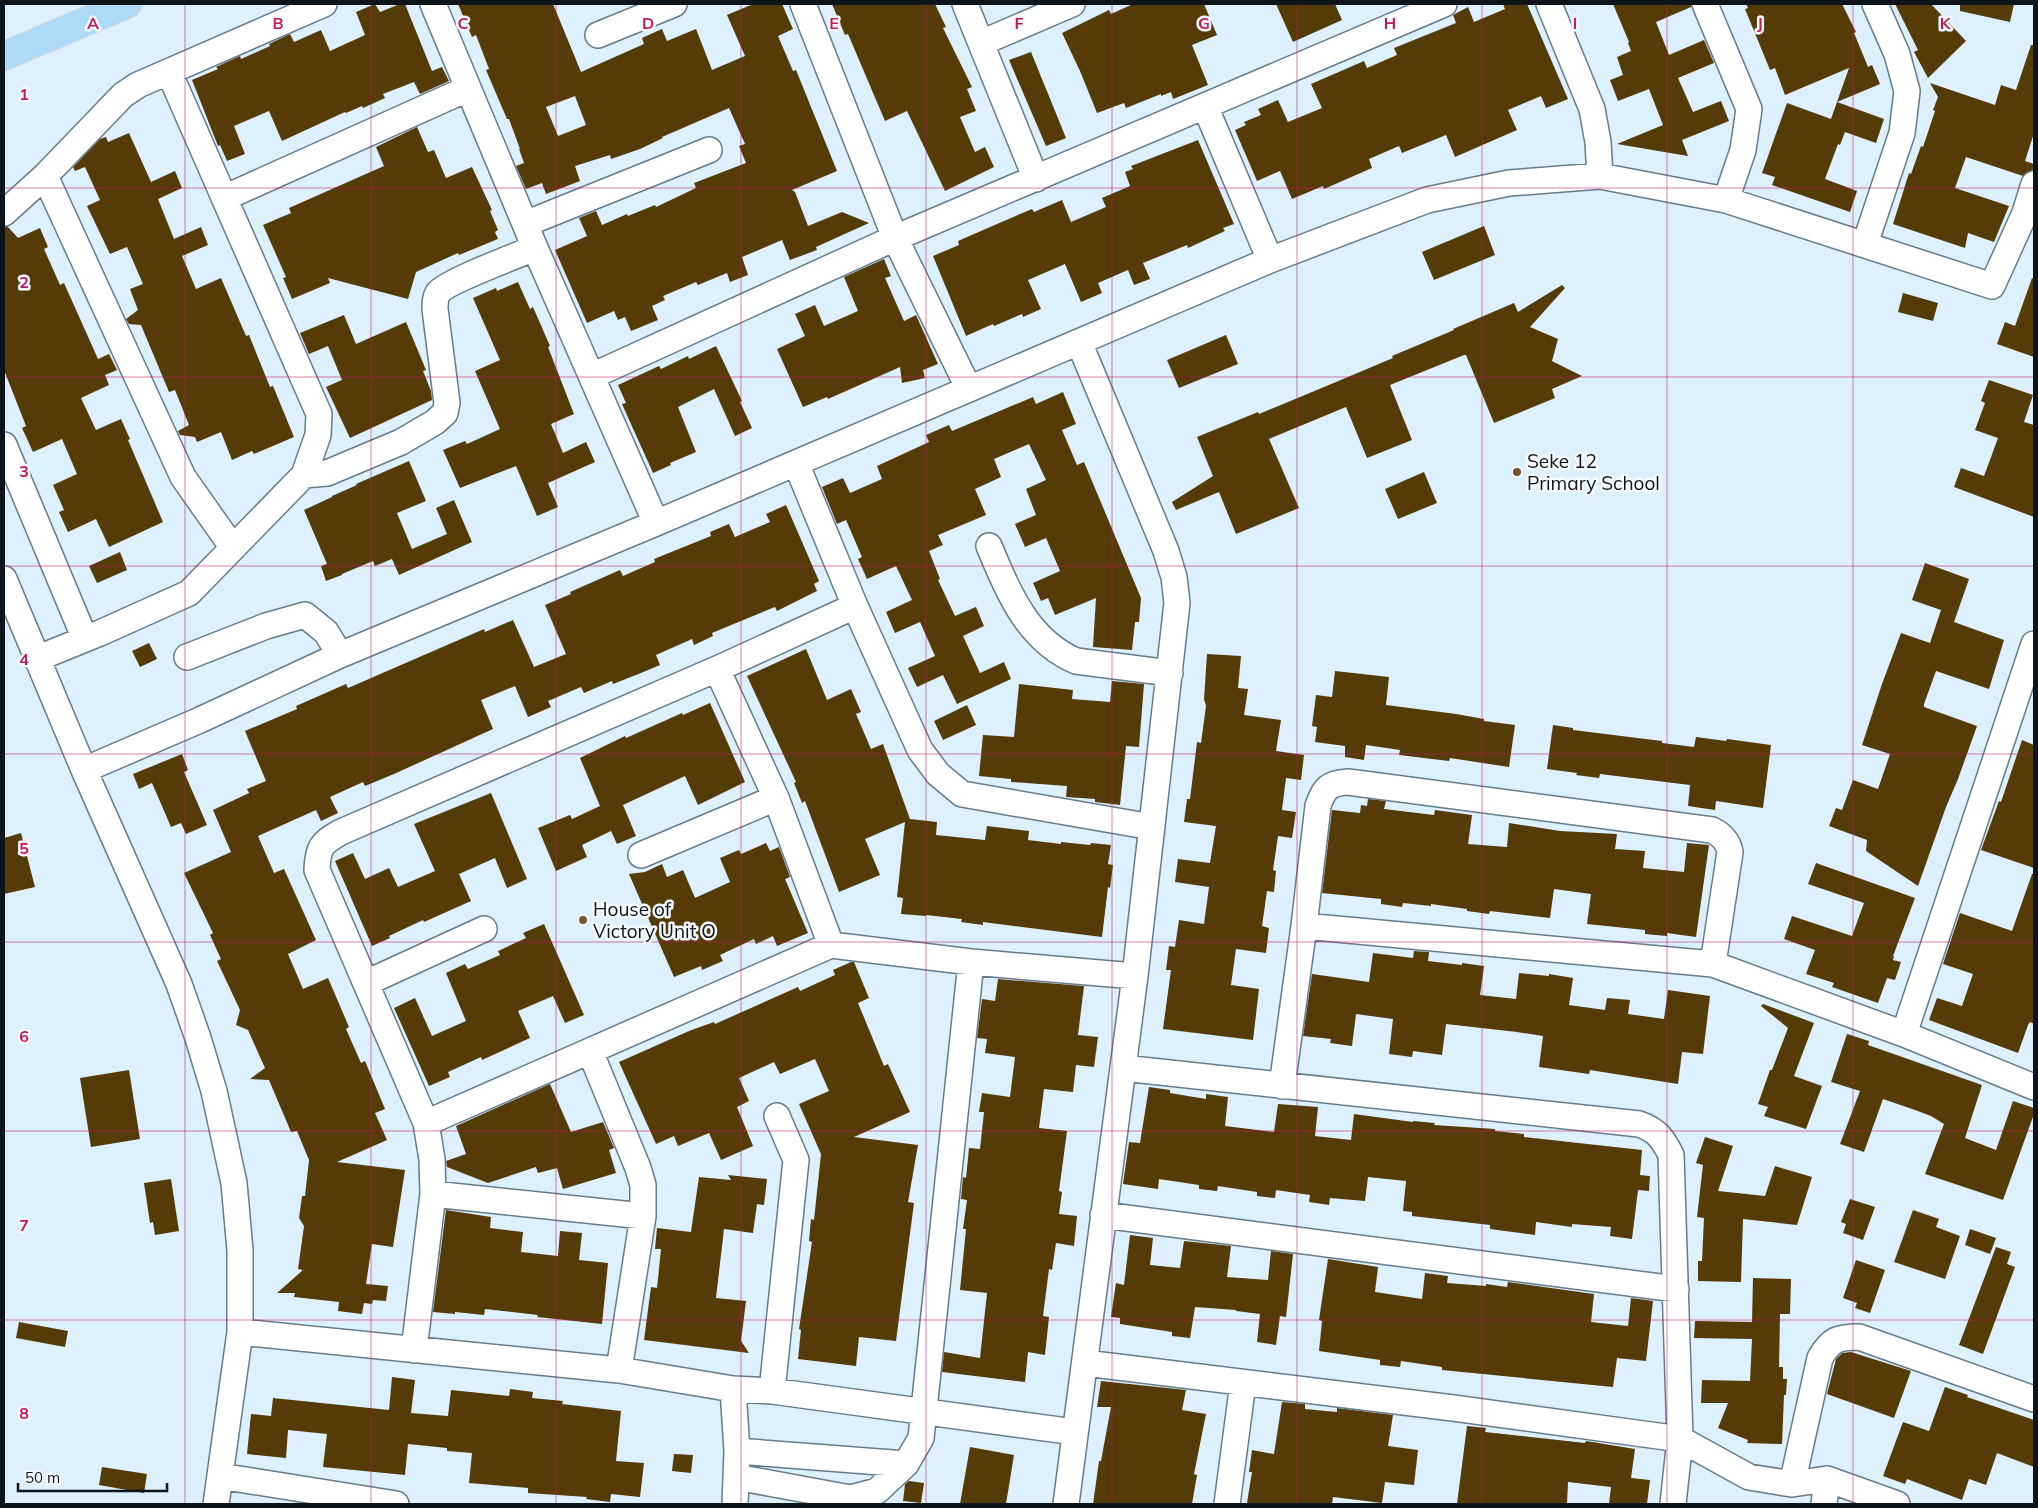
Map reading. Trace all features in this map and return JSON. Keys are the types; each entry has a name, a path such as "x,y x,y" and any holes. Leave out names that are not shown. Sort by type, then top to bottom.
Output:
{"main road":[{"path":"4,56 127,4"}],"street":[{"path":"4,213 45,176 123,94 138,85 324,4"},
{"path":"433,4 535,248 656,523"},
{"path":"598,35 674,4"},
{"path":"804,4 895,238 968,389"},
{"path":"965,4 1036,179"},
{"path":"981,43 1072,4"},
{"path":"592,376 895,238 1444,4"},
{"path":"1549,4 1592,109 1598,142 1600,176"},
{"path":"1705,4 1749,109 1743,150 1726,200"},
{"path":"1865,244 1902,133 1907,91 1897,54 1875,4"},
{"path":"36,659 189,593 304,475 318,435 319,414 169,72"},
{"path":"224,198 467,89"},
{"path":"1205,106 1270,260"},
{"path":"525,224 709,150"},
{"path":"45,176 183,477 233,548"},
{"path":"84,770 200,720 340,655 656,523 1270,260 1427,200 1509,183 1600,176 1726,200 1992,286 2025,213 2034,184"},
{"path":"304,475 327,473 401,442 435,422 445,413 447,403 435,309 435,301 438,294 454,282 535,248"},
{"path":"1066,1504 1086,1363 1103,1215 1135,976 1177,602 1174,577 1166,551 1079,342"},
{"path":"4,445 85,639"},
{"path":"796,463 855,606 920,750 938,774 962,794 1152,827"},
{"path":"989,546 1009,593 1024,619 1064,656 1076,661 1170,673"},
{"path":"4,579 36,659 179,984 214,1091 234,1183 240,1250 240,1332 216,1504"},
{"path":"414,1350 433,1194 432,1159 426,1123 317,870 318,853 325,840 717,669 855,606"},
{"path":"187,657 266,626 305,615 326,632 340,655"},
{"path":"1904,1034 2034,644"},
{"path":"717,669 776,798 831,945"},
{"path":"1282,1086 1318,806 1322,794 1329,786 1336,783 1348,782 1712,830 1729,844 1730,852 1713,964"},
{"path":"641,855 776,798"},
{"path":"1304,926 1713,964 2032,1080"},
{"path":"366,983 484,929"},
{"path":"426,1123 831,945 971,962 1135,976"},
{"path":"736,1476 850,1498 877,1491 906,1464 921,1438 971,962"},
{"path":"590,1050 638,1168 643,1185 643,1216 619,1370"},
{"path":"1122,1068 1639,1124 1651,1128 1660,1134 1671,1155 1676,1289 1680,1439 1673,1504"},
{"path":"772,1391 796,1160 776,1116"},
{"path":"433,1194 643,1216"},
{"path":"1103,1215 1676,1289"},
{"path":"240,1332 619,1370 733,1389 772,1391 1076,1432"},
{"path":"1792,1484 1820,1358 1827,1345 1842,1337 1860,1337 2034,1399"},
{"path":"1086,1363 1453,1408 1680,1439 1749,1478 1792,1484 1827,1479 1897,1504"},
{"path":"1227,1504 1243,1383"},
{"path":"733,1389 737,1451 735,1504"},
{"path":"737,1451 906,1464"},
{"path":"220,1476 396,1504"},
{"path":"1824,1504 1827,1479"}],"building":[{"path":"375,4 380,12 400,4 405,4 432,71 442,67 449,81 420,94 414,82 383,94 385,98 363,108 362,106 345,112 282,141 269,111 234,126 245,154 227,161 220,145 218,146 192,80 218,69 216,67 240,56 241,59 270,46 269,44 290,34 294,42 321,30 330,51 365,35 356,12"},
{"path":"458,4 553,4 581,72 644,44 642,38 662,29 667,41 696,29 712,70 745,56 727,15 753,4 782,4 793,29 778,36 793,71 796,70 837,171 792,190 795,192 808,226 842,212 869,223 816,247 817,250 790,260 782,240 742,257 748,275 730,282 727,273 698,285 696,282 663,296 665,300 652,306 658,320 631,331 625,317 618,320 614,311 587,323 555,250 587,236 579,218 596,211 602,225 627,214 628,216 655,205 656,207 696,188 694,183 746,163 739,146 745,144 729,108 662,137 640,149 611,159 610,155 575,166 580,181 546,194 542,183 526,189 516,166 524,163 520,149 509,119 507,119 486,70 489,69 476,35 472,37","holes":["575,96 586,125 558,136 546,107"]},
{"path":"832,4 935,4 946,27 943,28 972,87 967,89 976,111 960,117 975,152 985,147 994,167 945,191 907,111 885,121 848,34 845,35"},
{"path":"1133,4 1204,4 1217,35 1192,45 1208,85 1173,99 1171,92 1126,108 1124,103 1097,113 1062,33 1109,10 1111,14"},
{"path":"1276,4 1335,4 1342,20 1293,42"},
{"path":"1503,4 1527,4 1568,99 1546,108 1541,96 1508,110 1517,130 1455,157 1446,135 1402,153 1399,146 1369,159 1372,168 1324,189 1323,186 1292,199 1280,171 1257,181 1235,130 1246,125 1244,122 1261,115 1258,109 1278,100 1288,122 1322,108 1311,84 1364,61 1367,68 1397,55 1394,48 1456,23 1453,15 1468,7 1474,22 1505,9"},
{"path":"1613,4 1691,4 1691,7 1656,22 1669,55 1704,40 1714,63 1678,78 1693,112 1721,101 1729,121 1682,140 1688,156 1617,144 1663,125 1649,89 1618,101 1610,80 1623,75 1617,57 1631,51"},
{"path":"1746,4 1842,4 1856,32 1854,33 1868,67 1872,65 1880,84 1837,102 1849,68 1785,95 1775,68 1770,70 1745,9 1748,8"},
{"path":"1895,4 1931,4 1966,41 1928,78 1914,52 1918,50"},
{"path":"1960,4 2014,4 2010,22 1960,11"},
{"path":"2031,45 2034,45 2034,133 2025,161 2034,164 2033,170 2023,176 1966,157 1955,188 2009,206 1994,242 1968,233 1965,248 1893,224 1909,173 1911,174 1921,146 1923,147 1935,111 1933,110 1938,97 1930,83 1995,105 2001,85 2016,90"},
{"path":"1031,52 1066,138 1046,146 1009,60"},
{"path":"1837,102 1884,119 1876,143 1845,132 1840,145 1838,144 1825,179 1857,191 1850,212 1772,185 1775,177 1762,173 1787,103 1831,119"},
{"path":"417,127 428,152 434,150 446,178 472,167 492,210 490,211 498,230 495,232 498,239 459,255 458,253 416,272 408,299 328,278 330,283 292,299 283,278 286,277 263,225 291,213 289,208 384,166 376,147"},
{"path":"129,133 151,182 175,171 182,188 158,199 174,239 201,227 208,245 182,256 196,289 221,278 246,336 249,335 270,387 273,386 294,437 254,454 252,451 232,460 221,432 197,442 195,437 180,435 178,431 189,425 175,390 169,392 141,325 129,324 126,319 138,310 130,289 143,284 127,247 110,254 87,206 100,200 85,167 75,171 73,167 100,139 106,137 108,142"},
{"path":"1198,140 1234,224 1223,228 1225,231 1188,248 1187,245 1143,263 1150,279 1134,285 1128,270 1098,283 1102,293 1081,302 1065,264 1028,280 1041,309 1023,317 1022,314 994,326 993,324 966,336 933,256 959,245 958,241 997,224 1032,209 1034,212 1062,200 1071,222 1106,207 1102,198 1130,186 1125,172 1133,169 1131,166"},
{"path":"1484,226 1495,255 1434,280 1422,252"},
{"path":"4,227 8,227 18,238 40,228 48,247 44,249 60,285 64,283 98,359 109,354 117,370 105,375 109,385 81,398 96,430 121,419 163,522 109,547 96,519 68,532 59,512 64,510 53,485 77,474 62,439 33,452 22,428 26,426 4,370"},
{"path":"884,259 891,276 885,278 904,321 916,315 938,364 923,370 925,378 902,383 900,367 828,399 827,397 803,407 777,349 805,336 795,314 815,305 824,326 858,311 844,277"},
{"path":"2032,278 2034,279 2034,357 1997,344 2005,322 2015,326"},
{"path":"518,282 530,309 533,307 550,346 548,347 574,414 551,424 563,453 586,442 595,462 548,483 558,507 537,516 516,466 460,488 443,450 465,441 467,444 500,429 475,371 500,360 473,298 496,288 497,291"},
{"path":"1562,285 1565,288 1530,327 1558,339 1552,361 1582,376 1552,389 1555,398 1494,423 1466,355 1464,355 1390,385 1412,440 1367,458 1346,407 1269,439 1299,508 1236,534 1219,492 1176,510 1172,502 1213,476 1197,437 1258,412 1259,414 1393,358 1392,356 1514,303 1518,312"},
{"path":"1903,293 1938,303 1933,321 1898,312"},
{"path":"344,315 356,344 406,322 426,370 423,371 431,391 432,400 350,438 326,387 342,380 328,346 309,354 300,333"},
{"path":"1226,335 1238,364 1179,388 1167,360"},
{"path":"716,346 742,401 740,402 752,428 735,436 714,389 678,407 696,452 670,463 671,465 653,473 622,404 626,403 618,385 659,366 661,369 688,356 689,359"},
{"path":"1989,380 2033,395 2024,422 2034,425 2034,517 1954,487 1961,468 1984,476 1998,438 1975,430 1985,403 1981,401"},
{"path":"1063,392 1076,424 1062,430 1077,465 1084,462 1141,598 1139,622 1135,622 1132,650 1093,647 1096,598 1055,615 1048,598 1041,601 1033,583 1060,571 1046,538 1025,547 1015,524 1036,515 1026,489 1046,480 1029,444 994,459 1001,477 975,489 986,515 938,535 943,545 929,551 940,579 938,580 955,616 976,607 984,626 963,636 980,673 1004,662 1011,679 957,704 943,675 917,687 908,668 935,656 920,622 895,633 886,612 912,600 896,566 867,579 858,559 862,557 846,520 837,524 822,487 843,478 850,493 882,479 877,466 929,442 926,435 949,425 952,431 1033,397 1036,404"},
{"path":"409,461 426,501 397,513 412,549 447,534 436,508 454,500 472,542 399,575 392,559 375,566 373,561 326,581 321,566 327,564 304,510 356,484"},
{"path":"1424,472 1437,503 1398,519 1385,489"},
{"path":"786,505 819,581 814,584 817,591 777,611 775,607 712,633 713,636 694,645 692,639 656,655 660,665 641,673 613,684 612,681 584,693 581,687 548,701 551,707 528,717 515,686 481,700 493,729 394,774 365,786 363,782 330,797 338,813 321,821 316,810 258,836 274,873 284,869 316,940 288,954 303,989 328,978 349,1027 346,1029 361,1063 365,1061 385,1109 375,1113 387,1140 337,1162 405,1170 393,1247 372,1244 366,1284 388,1286 386,1301 373,1300 372,1304 364,1303 362,1314 338,1311 339,1302 294,1297 295,1293 277,1293 303,1270 298,1269 304,1226 299,1218 302,1196 305,1196 309,1160 297,1131 291,1132 269,1080 250,1079 265,1068 248,1030 236,1025 240,1010 217,961 221,959 210,935 213,933 184,873 231,852 213,810 249,793 247,789 266,781 245,731 297,709 296,706 346,684 348,688 484,629 485,632 513,620 534,667 566,654 545,605 620,570 623,576 655,562 654,559 711,536 710,532 729,524 735,537 770,522 766,514"},
{"path":"120,552 127,570 97,583 89,566"},
{"path":"1925,563 1969,579 1954,622 2004,640 1989,689 1936,671 1924,704 1924,707 1977,726 1918,886 1866,851 1867,840 1829,826 1836,808 1842,810 1853,780 1878,789 1890,754 1862,745 1882,684 1901,633 1930,643 1941,610 1912,600"},
{"path":"149,643 157,659 140,667 132,651"},
{"path":"806,649 827,700 851,689 861,712 856,714 871,749 883,744 910,819 937,822 936,835 985,840 987,826 1029,831 1028,840 1061,844 1061,842 1111,845 1108,864 1113,865 1110,888 1108,887 1102,937 983,922 983,925 961,922 962,919 901,914 903,898 897,897 905,822 865,839 880,875 839,892 805,801 802,803 794,783 796,782 747,676"},
{"path":"1207,654 1241,656 1238,688 1248,689 1244,715 1281,720 1276,751 1304,755 1301,780 1286,778 1282,810 1296,812 1292,838 1278,836 1273,870 1276,871 1274,892 1267,891 1262,926 1269,928 1266,953 1236,949 1231,985 1259,989 1253,1040 1163,1029 1171,970 1166,970 1169,946 1175,947 1179,920 1204,924 1209,887 1175,882 1178,859 1210,863 1216,826 1184,822 1187,799 1190,799 1197,742 1201,743 1206,706 1204,699"},
{"path":"1335,671 1389,677 1386,705 1456,714 1484,719 1484,721 1515,725 1509,767 1450,758 1449,761 1399,755 1400,750 1366,745 1364,760 1345,757 1345,746 1315,742 1317,727 1312,726 1316,695 1332,697"},
{"path":"1112,681 1144,684 1139,747 1126,746 1120,805 1095,802 1095,799 1066,797 1067,786 1011,782 1011,779 979,776 983,735 1014,737 1019,684 1073,690 1072,699 1110,702"},
{"path":"710,703 745,782 698,805 685,776 623,805 636,836 617,844 611,831 582,845 587,857 556,871 538,828 570,815 572,819 600,806 580,758 625,736 626,738 682,713 683,715"},
{"path":"967,705 976,725 943,740 934,721"},
{"path":"1553,725 1573,728 1573,730 1694,747 1696,737 1771,745 1763,808 1716,801 1715,810 1688,806 1690,785 1600,774 1599,778 1547,769"},
{"path":"2022,740 2034,745 2034,868 1981,850 1999,801 2001,802"},
{"path":"182,754 188,770 184,772 207,825 186,834 181,823 171,827 152,783 139,789 133,774"},
{"path":"491,793 527,879 507,888 495,858 459,874 471,901 424,922 423,920 372,946 335,861 353,853 365,879 389,868 398,887 435,871 414,824"},
{"path":"1368,799 1386,801 1384,809 1434,815 1435,810 1472,815 1468,844 1507,847 1509,823 1560,831 1617,834 1615,849 1645,851 1643,868 1684,872 1687,843 1709,845 1696,937 1667,933 1667,936 1645,934 1645,930 1587,924 1591,894 1554,889 1550,918 1490,911 1489,914 1431,904 1431,906 1403,903 1402,907 1381,904 1381,899 1322,893 1332,810 1360,813 1361,805 1367,806"},
{"path":"21,833 35,887 4,894 4,838"},
{"path":"766,843 770,851 779,847 790,877 785,879 808,933 777,946 773,936 756,944 754,939 720,955 723,961 702,970 701,966 674,977 629,874 645,872 662,864 667,877 683,870 695,898 730,882 720,858 739,850 741,854"},
{"path":"1816,863 1915,898 1893,956 1893,960 1901,962 1895,980 1887,978 1878,1003 1832,987 1834,983 1806,974 1815,950 1784,939 1792,916 1852,936 1864,903 1808,884"},
{"path":"2032,874 2034,874 2034,1024 2030,1022 2028,1025 2018,1053 1929,1020 1937,998 1962,1006 1973,974 1943,964 1960,913 2012,931"},
{"path":"544,924 584,1015 565,1023 553,996 518,1011 530,1038 482,1060 481,1057 448,1072 450,1077 429,1086 394,1008 415,998 432,1036 466,1021 446,973 465,964 468,969 500,955 498,951 526,938 523,933"},
{"path":"1414,951 1429,952 1428,961 1484,966 1480,995 1516,999 1519,973 1549,976 1549,974 1573,978 1569,1005 1605,1010 1607,998 1630,1000 1628,1014 1664,1019 1668,990 1710,996 1703,1054 1682,1052 1678,1084 1590,1070 1589,1074 1539,1067 1543,1036 1517,1032 1446,1024 1442,1055 1413,1051 1412,1057 1389,1054 1393,1019 1356,1014 1352,1046 1330,1043 1331,1039 1303,1036 1312,974 1369,982 1373,953 1413,958"},
{"path":"854,962 869,998 858,1003 884,1066 888,1064 910,1112 854,1137 918,1145 908,1202 914,1203 896,1341 859,1337 856,1366 798,1359 801,1330 799,1329 812,1242 809,1241 811,1219 814,1220 821,1154 799,1104 829,1091 815,1059 780,1074 774,1062 739,1078 749,1101 737,1107 753,1146 721,1160 709,1133 678,1146 674,1136 656,1144 619,1062 689,1031 714,1022 715,1024 798,987 800,991 835,975 833,970"},
{"path":"998,979 1084,986 1078,1035 1098,1037 1094,1067 1076,1065 1073,1092 1044,1089 1039,1128 1067,1131 1059,1191 1062,1192 1059,1214 1077,1216 1074,1246 1056,1243 1052,1270 1049,1269 1043,1316 1049,1317 1045,1355 1028,1352 1025,1382 942,1372 944,1352 980,1358 987,1293 960,1290 966,1229 963,1229 967,1200 961,1199 963,1177 966,1178 969,1148 980,1149 984,1112 979,1112 982,1093 1010,1097 1015,1057 985,1053 987,1039 977,1038 982,999 995,1001"},
{"path":"1763,1004 1814,1023 1794,1076 1822,1086 1806,1129 1764,1116 1768,1107 1758,1104 1788,1028 1761,1006"},
{"path":"1847,1034 1869,1041 1868,1045 1982,1085 1965,1138 1996,1150 2013,1101 2034,1108 2034,1114 2003,1200 1925,1174 1944,1124 1931,1116 1883,1099 1864,1152 1840,1144 1860,1091 1831,1082"},
{"path":"129,1070 140,1139 91,1147 80,1078"},
{"path":"550,1084 571,1132 603,1122 614,1148 609,1150 616,1173 563,1189 557,1168 538,1173 536,1167 488,1183 447,1167 446,1161 466,1154 456,1126"},
{"path":"1149,1087 1170,1090 1170,1093 1206,1099 1206,1094 1228,1097 1225,1126 1274,1132 1278,1104 1318,1107 1315,1136 1351,1140 1354,1114 1435,1123 1434,1125 1495,1129 1495,1131 1524,1134 1524,1137 1642,1150 1640,1175 1650,1176 1649,1191 1638,1190 1632,1239 1610,1236 1611,1227 1572,1224 1572,1227 1536,1222 1535,1235 1490,1229 1490,1225 1412,1216 1412,1212 1403,1211 1406,1181 1368,1177 1365,1201 1330,1198 1329,1205 1309,1202 1310,1195 1276,1190 1275,1198 1257,1196 1257,1192 1218,1186 1217,1191 1199,1189 1199,1185 1159,1179 1158,1189 1123,1184 1129,1142 1140,1143"},
{"path":"1705,1137 1733,1146 1718,1191 1765,1196 1775,1166 1812,1177 1797,1225 1743,1219 1741,1282 1698,1281 1698,1261 1702,1261 1704,1218 1697,1217 1703,1165 1696,1163"},
{"path":"728,1175 767,1179 764,1205 757,1204 753,1233 724,1229 716,1298 746,1301 741,1341 749,1353 644,1340 651,1287 657,1288 661,1249 655,1249 657,1228 691,1232 699,1177 731,1180"},
{"path":"171,1179 179,1231 155,1235 153,1222 150,1223 144,1183"},
{"path":"1850,1199 1875,1207 1863,1240 1843,1233 1846,1224 1841,1222"},
{"path":"446,1210 491,1217 490,1228 523,1232 521,1252 558,1256 560,1231 582,1233 579,1260 608,1263 602,1324 485,1309 484,1315 433,1312"},
{"path":"1913,1210 1939,1219 1936,1227 1960,1236 1945,1279 1894,1262"},
{"path":"1970,1229 1996,1238 1990,1254 1965,1245"},
{"path":"1130,1235 1153,1238 1150,1265 1180,1268 1184,1241 1231,1246 1227,1277 1268,1280 1271,1251 1293,1254 1286,1317 1280,1316 1276,1345 1257,1342 1260,1314 1236,1310 1195,1307 1190,1338 1172,1336 1172,1332 1120,1324 1120,1318 1111,1317 1116,1283 1124,1285"},
{"path":"1996,1247 2011,1252 2007,1264 2015,1267 1983,1354 1959,1345"},
{"path":"1328,1259 1378,1267 1375,1292 1422,1299 1425,1273 1448,1276 1447,1283 1486,1286 1486,1284 1507,1287 1508,1282 1594,1294 1591,1322 1628,1326 1631,1298 1653,1301 1646,1361 1617,1358 1613,1387 1442,1370 1442,1367 1401,1361 1400,1367 1380,1365 1380,1360 1319,1351 1322,1321 1319,1320"},
{"path":"1856,1260 1885,1270 1870,1313 1855,1308 1857,1303 1843,1298"},
{"path":"1753,1278 1791,1279 1790,1314 1780,1314 1779,1367 1783,1367 1783,1379 1787,1379 1786,1395 1784,1395 1782,1444 1747,1443 1748,1440 1718,1428 1728,1403 1701,1403 1702,1380 1750,1381 1752,1339 1694,1338 1695,1321 1752,1322"},
{"path":"19,1322 68,1331 65,1347 16,1338"},
{"path":"1851,1352 1911,1371 1894,1418 1827,1394 1836,1359 1842,1353"},
{"path":"392,1377 415,1380 411,1413 448,1416 451,1390 509,1396 510,1389 533,1392 532,1398 563,1401 562,1404 621,1411 616,1461 644,1463 640,1497 611,1494 610,1502 586,1499 587,1497 528,1493 528,1488 469,1483 472,1453 447,1451 447,1448 408,1444 405,1475 323,1467 327,1434 288,1430 286,1458 247,1454 251,1414 271,1416 273,1398 389,1410"},
{"path":"1101,1381 1186,1390 1182,1410 1206,1414 1194,1474 1197,1475 1192,1504 1093,1504 1099,1461 1101,1461 1111,1407 1097,1407"},
{"path":"1945,1387 1968,1395 1967,1397 2034,1420 2034,1467 1997,1453 1986,1485 1969,1479 1962,1500 1907,1479 1905,1484 1883,1476 1903,1422 1929,1431"},
{"path":"1282,1402 1305,1404 1305,1409 1337,1412 1337,1408 1393,1415 1388,1446 1418,1450 1414,1485 1385,1482 1382,1503 1333,1497 1332,1504 1247,1503 1252,1472 1249,1472 1252,1450 1274,1454"},
{"path":"1467,1426 1486,1428 1485,1432 1585,1443 1586,1441 1635,1449 1631,1478 1650,1480 1647,1504 1609,1504 1611,1487 1568,1482 1567,1504 1457,1504"},
{"path":"970,1447 1014,1455 1006,1504 960,1504"},
{"path":"674,1454 693,1455 691,1473 672,1471"},
{"path":"102,1467 147,1474 144,1493 99,1485"},
{"path":"909,1481 924,1483 921,1503 903,1501 905,1484"}],"place":[{"name":"Seke 12 Primary School","path":"1517,472"},
{"name":"House of Victory Unit O","path":"583,920"}]}
